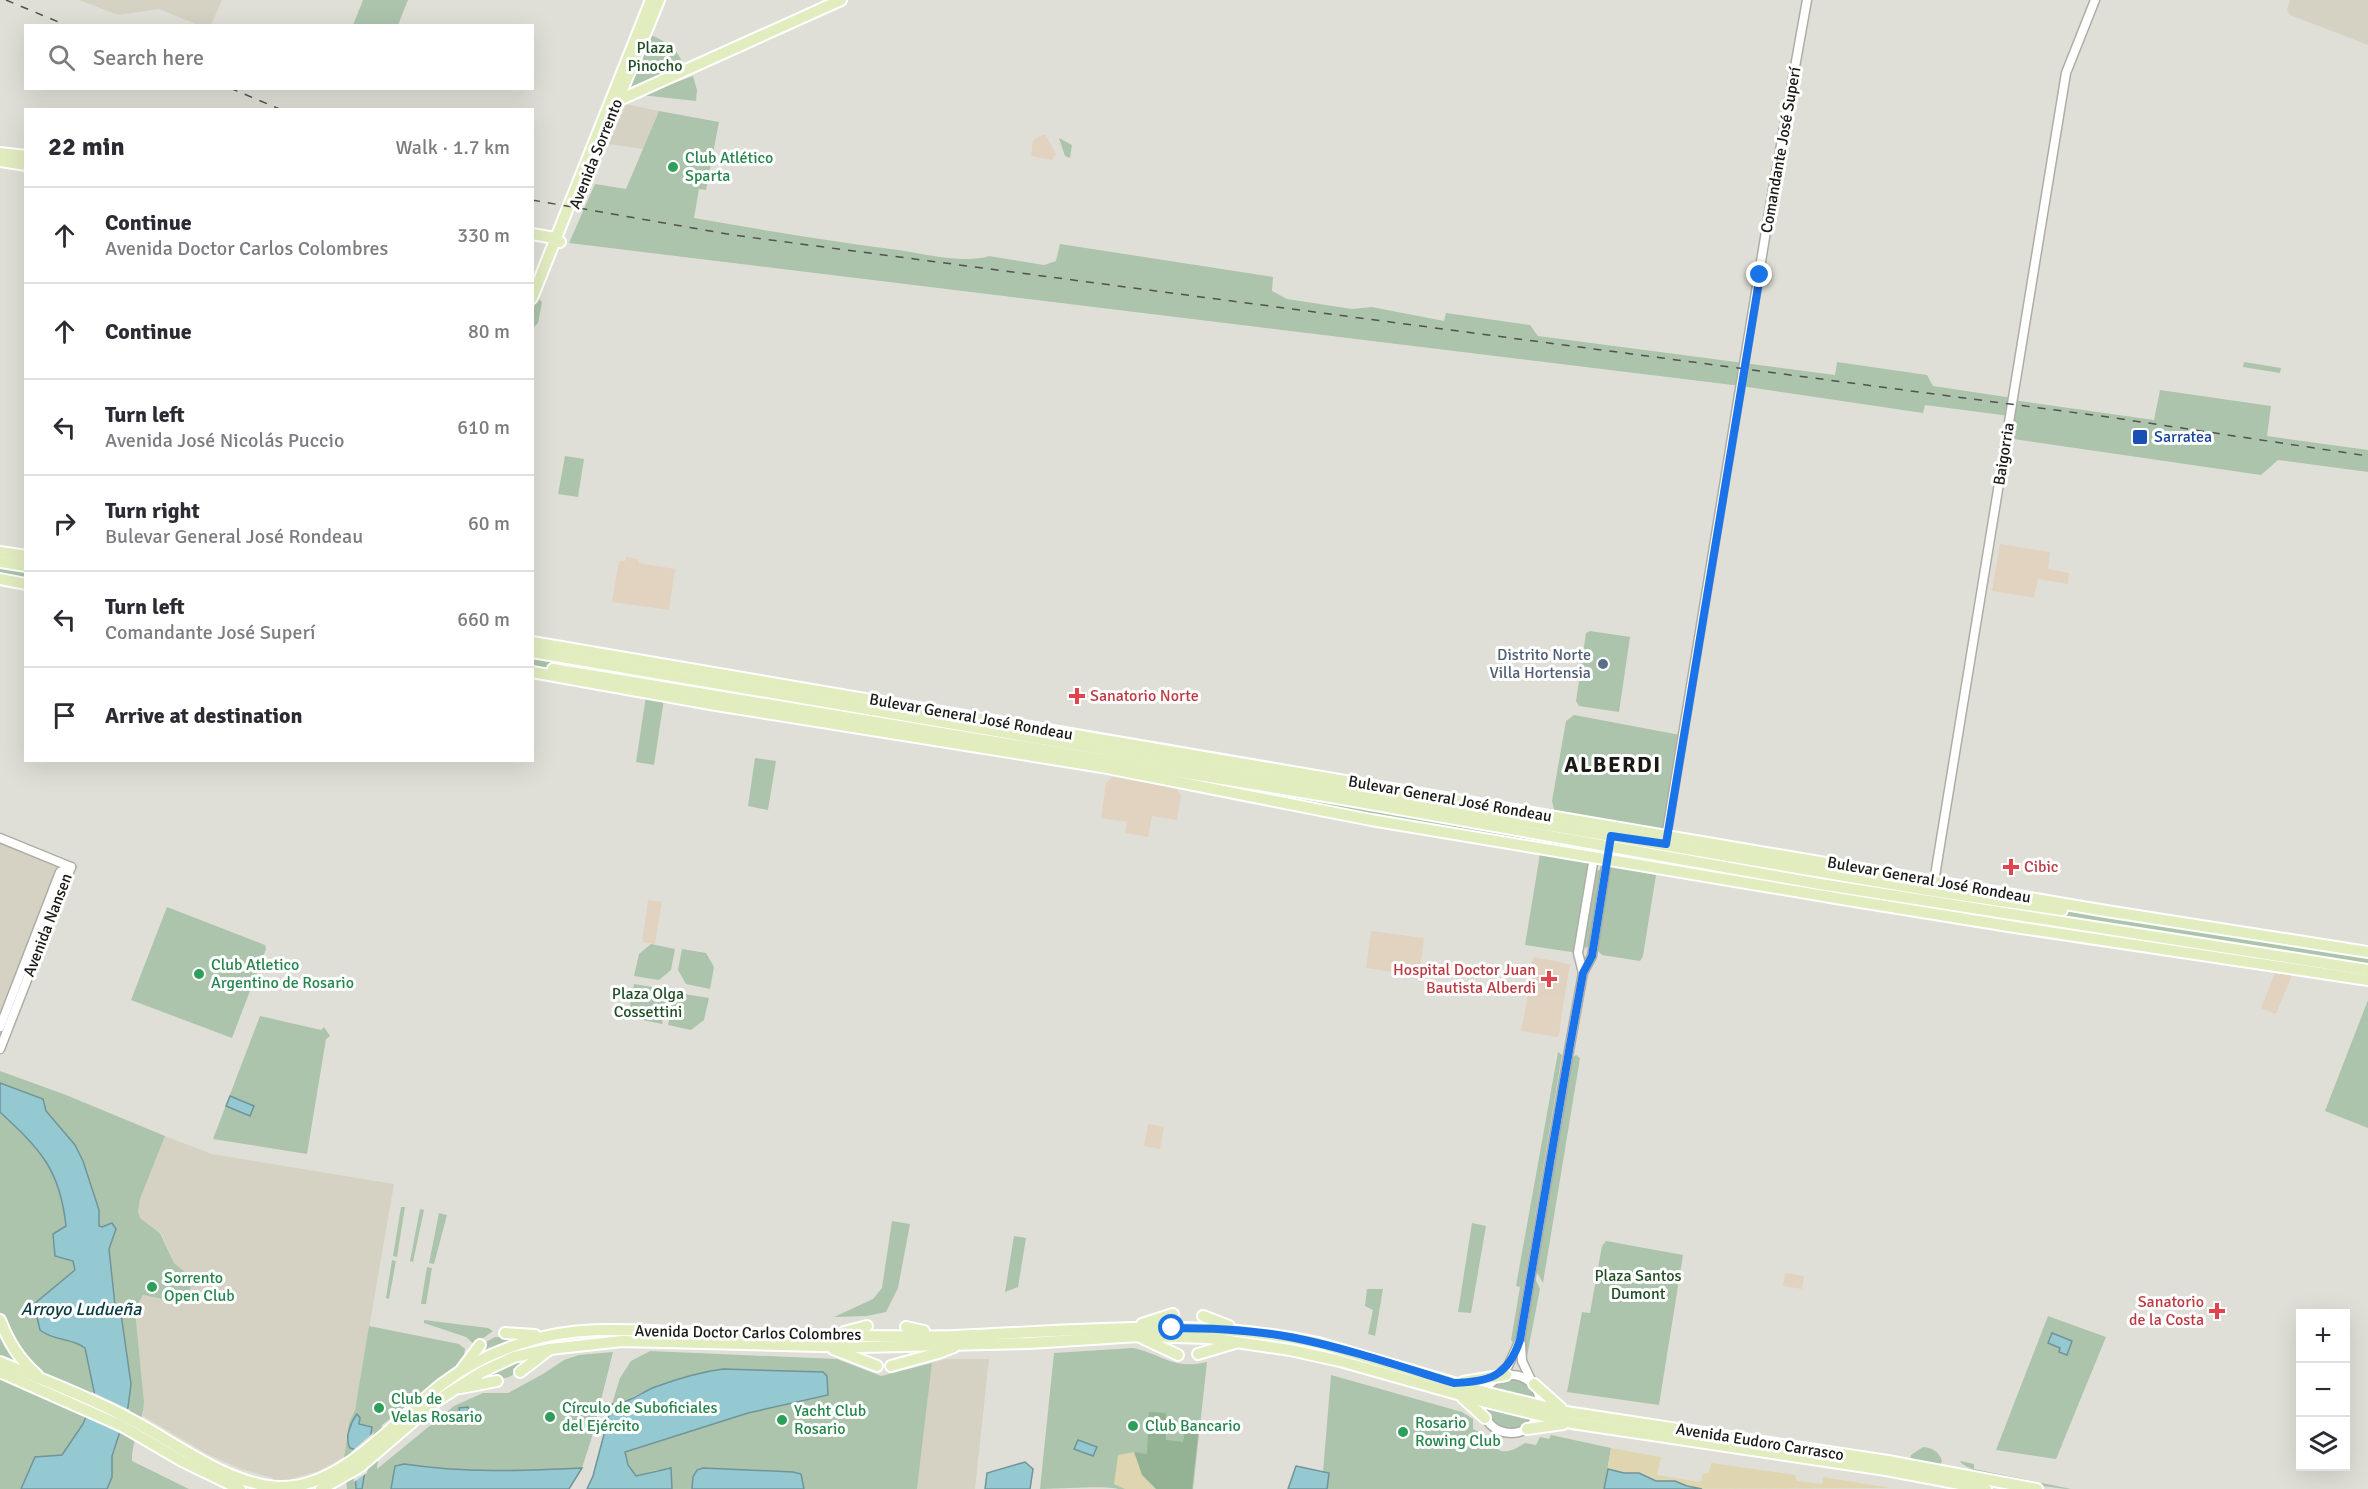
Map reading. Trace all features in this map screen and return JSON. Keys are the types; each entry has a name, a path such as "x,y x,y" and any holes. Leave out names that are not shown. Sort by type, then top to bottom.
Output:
{"main road":[{"name":"Avenida Sorrento","path":"534,289 538,271 557,240 616,95 651,0"},
{"name":"Avenida Sorrento","path":"616,95 659,0"},
{"path":"616,95 824,0"},
{"path":"616,95 841,0"},
{"path":"0,153 24,156"},
{"path":"0,161 24,165"},
{"path":"534,234 557,240"},
{"path":"0,552 24,556"},
{"path":"0,562 24,566"},
{"path":"0,573 24,578"},
{"path":"0,579 24,584"},
{"name":"Bulevar General José Rondeau","path":"534,642 1346,781 1611,836"},
{"name":"Bulevar General José Rondeau","path":"534,652 1665,845 1934,886 2036,899 2368,952"},
{"name":"Bulevar General José Rondeau","path":"534,665 1331,797 1611,836"},
{"name":"Bulevar General José Rondeau","path":"534,672 1102,767 1371,820 1868,903 1930,907 2135,934 2368,970"},
{"path":"708,672 740,687"},
{"path":"835,715 872,730"},
{"path":"1077,735 1103,748"},
{"path":"1185,773 1235,794"},
{"path":"1346,781 1385,797"},
{"path":"1331,797 1371,820"},
{"name":"Bulevar General José Rondeau","path":"1665,845 1741,848 2049,908 2368,960"},
{"name":"Bulevar General José Rondeau","path":"1665,845 1820,884 2015,927 2368,980"},
{"path":"1741,848 1772,862"},
{"path":"1820,884 1868,903"},
{"path":"2036,899 2049,908"},
{"path":"2135,934 2193,953"},
{"path":"2321,945 2343,955"},
{"path":"1136,1332 1173,1314"},
{"path":"1203,1316 1242,1337"},
{"path":"0,1320 9,1342 22,1361 44,1381 70,1396"},
{"path":"830,1335 867,1326"},
{"path":"906,1328 955,1340"},
{"name":"Avenida Doctor Carlos Colombres","path":"70,1396 186,1452 238,1484 250,1480 269,1486 291,1486 325,1476 351,1460 461,1371 499,1352 545,1336 569,1331 830,1335 1029,1343 1136,1332 1209,1338 1293,1338 1318,1343 1454,1383 1483,1396"},
{"path":"1136,1332 1178,1355"},
{"path":"505,1333 545,1336"},
{"path":"1198,1354 1242,1337"},
{"name":"Avenida Doctor Carlos Colombres","path":"1242,1337 1459,1394 1483,1396"},
{"path":"891,1366 938,1353 955,1340"},
{"name":"Avenida Doctor Carlos Colombres","path":"321,1489 350,1474 379,1452 438,1400 503,1361 525,1354 622,1341 861,1347 955,1340"},
{"path":"461,1371 480,1345"},
{"path":"821,1345 877,1366"},
{"path":"520,1372 550,1349"},
{"path":"0,1369 44,1381"},
{"path":"0,1369 70,1396"},
{"path":"1454,1383 1499,1377"},
{"path":"455,1389 497,1381"},
{"path":"1533,1384 1551,1402 1566,1412"},
{"path":"1459,1394 1485,1418"},
{"name":"Avenida Eudoro Carrasco","path":"1483,1396 1540,1411 1572,1423 1886,1470 1986,1489"},
{"name":"Avenida Eudoro Carrasco","path":"1540,1411 1566,1412 1888,1461 2037,1489"},
{"path":"1527,1429 1572,1423"}],"street":[{"name":"Comandante José Superí","path":"1662,868 1771,201 1807,0"},
{"name":"Baigorria","path":"1930,907 2066,74 2095,0"},
{"path":"1520,1340 1522,1361 1539,1395 1540,1411 1527,1429 1512,1434 1504,1433 1497,1430 1485,1418 1483,1396 1508,1366 1520,1340 1583,973 1592,956 1611,836"},
{"path":"0,838 71,867"},
{"path":"1583,973 1578,953 1594,857"},
{"name":"Avenida Nansen","path":"0,1027 60,872 71,867"},
{"name":"Avenida Nansen","path":"0,1049 71,867"},
{"path":"1499,1377 1521,1376 1533,1384"}],"shaded area":[{"path":"79,0 222,0 211,24 196,24 159,9 118,15"},
{"path":"2290,0 2368,0 2368,45 2290,15 2287,10"},
{"path":"626,104 659,111 643,149 609,144"},
{"path":"1045,134 1056,154 1052,160 1031,156 1033,140"},
{"path":"2000,544 2050,552 2048,569 2069,573 2068,584 2038,579 2034,598 1992,591"},
{"path":"626,557 638,559 638,563 675,569 669,610 612,602 619,561 625,561"},
{"path":"1112,777 1176,788 1181,795 1177,820 1152,816 1148,837 1125,833 1127,822 1101,818 1106,783"},
{"path":"0,838 71,867 60,872 0,1027"},
{"path":"648,900 662,902 655,944 642,942"},
{"path":"1371,931 1424,938 1419,976 1366,968"},
{"name":"Hospital Doctor Juan Bautista Alberdi","path":"1533,957 1570,964 1564,1000 1528,994"},
{"path":"2275,973 2292,975 2276,1014 2261,1008"},
{"path":"1528,994 1564,1000 1559,1035 1556,1037 1521,1031"},
{"path":"1148,1124 1164,1127 1160,1149 1144,1146"},
{"path":"165,1136 212,1154 394,1184 355,1410 349,1423 344,1457 319,1471 290,1479 289,1489 273,1489 273,1478 241,1469 209,1455 143,1416 144,1402 135,1310 143,1295 187,1304 192,1278 174,1263 161,1233 140,1218 138,1211 140,1199"},
{"path":"1785,1273 1804,1276 1802,1289 1783,1286"},
{"path":"946,1359 989,1359 975,1489 917,1489 932,1363"}],"green space":[{"path":"363,0 408,0 398,24 353,24"},
{"name":"Plaza Pinocho","path":"646,33 668,44 683,64 622,92"},
{"path":"693,76 697,90 696,101 641,95"},
{"path":"659,111 719,122 706,190 699,189 694,218 944,258 968,259 989,256 1044,265 1056,261 1060,244 1273,277 1272,291 1287,299 1352,309 1372,307 1444,321 1446,313 1530,325 1538,336 1835,375 1837,362 1927,375 1933,386 2154,420 2160,390 2271,406 2267,436 2368,450 2368,472 2278,460 2261,475 2007,438 2010,416 1925,405 1923,413 1741,386 569,243 595,184 626,189"},
{"path":"1059,138 1072,145 1070,158 1065,156"},
{"path":"538,298 542,302 538,323 534,327 534,307"},
{"path":"2244,362 2281,368 2280,373 2243,367"},
{"path":"565,456 584,459 578,497 558,494"},
{"path":"0,552 24,556 24,584 0,579"},
{"path":"1590,631 1630,637 1619,712 1579,706 1576,701 1586,633"},
{"path":"534,642 2368,952 2368,980 1594,857 1578,953 1525,945 1541,848 534,672"},
{"path":"646,696 664,699 654,765 636,762"},
{"path":"1574,715 1680,735 1664,826 1658,831 1555,813 1552,801 1566,721"},
{"path":"755,758 776,761 768,810 748,806"},
{"path":"1613,862 1657,869 1643,956 1640,961 1602,955 1596,949 1609,867"},
{"path":"1601,869 1590,945 1586,948 1583,946 1595,872"},
{"name":"Club Atletico Argentino de Rosario","path":"167,907 265,945 266,949 232,1038 131,1000"},
{"name":"Plaza Olga Cossettini","path":"651,944 675,949 671,970 659,980 634,976 639,954"},
{"name":"Plaza Olga Cossettini","path":"682,949 706,953 714,967 710,989 686,984 678,970"},
{"name":"Plaza Olga Cossettini","path":"634,984 658,988 666,1002 662,1024 638,1019 630,1005"},
{"name":"Plaza Olga Cossettini","path":"684,994 709,998 704,1020 691,1030 668,1025 672,1003"},
{"path":"2368,1000 2368,1128 2325,1111"},
{"path":"260,1016 321,1030 324,1027 330,1036 326,1039 307,1154 213,1139"},
{"path":"1558,1052 1562,1055 1514,1344 1511,1340 1520,1287 1516,1286"},
{"path":"1576,1055 1580,1058 1543,1283 1536,1271 1572,1058"},
{"name":"Sorrento Open Club","path":"0,1071 66,1095 165,1136 140,1199 138,1211 140,1218 160,1233 174,1263 192,1278 188,1304 143,1295 135,1310 144,1402 132,1461 189,1489 107,1489 112,1477 112,1456 118,1432 120,1308 115,1305 109,1249 116,1229 99,1226 99,1210 83,1161 75,1145 46,1111 43,1099 0,1083"},
{"path":"0,1112 37,1146 60,1187 75,1270 34,1304 66,1340 78,1343 85,1348 95,1396 83,1424 62,1455 50,1489 0,1489"},
{"path":"401,1207 405,1207 397,1257 393,1256"},
{"path":"420,1209 424,1210 413,1262 410,1261"},
{"path":"439,1213 447,1215 434,1264 429,1263"},
{"path":"892,1221 910,1224 898,1288 886,1312 867,1316 834,1317 873,1299 882,1288"},
{"path":"1472,1223 1486,1226 1471,1313 1458,1312"},
{"path":"1014,1236 1026,1238 1018,1287 1005,1292"},
{"name":"Plaza Santos Dumont","path":"1606,1241 1683,1255 1659,1405 1567,1392 1582,1312 1590,1313 1602,1246"},
{"path":"392,1260 396,1261 389,1299 386,1298"},
{"path":"427,1267 432,1268 426,1304 421,1304"},
{"path":"1535,1278 1540,1289 1526,1361 1525,1341"},
{"path":"1367,1289 1383,1289 1375,1336 1368,1334 1373,1310 1365,1306"},
{"path":"2048,1316 2106,1337 2056,1459 1996,1450"},
{"path":"424,1320 488,1328 493,1331 476,1346 466,1337 424,1323"},
{"path":"369,1326 459,1344 465,1349 463,1361 382,1425 377,1469 454,1406 483,1393 508,1393 564,1360 579,1355 613,1352 582,1468 493,1472 441,1470 404,1464 395,1466 391,1489 362,1489 372,1427 359,1424 354,1418 347,1443 354,1449 357,1484 356,1489 347,1489 344,1457 349,1423 355,1410"},
{"path":"495,1337 508,1337 517,1342 479,1358 484,1343"},
{"name":"Club Bancario","path":"1133,1348 1177,1363 1207,1362 1193,1489 1093,1487 1040,1489 1054,1353"},
{"name":"Yacht Club Rosario","path":"650,1351 837,1359 881,1376 932,1363 917,1489 804,1489 801,1474 793,1472 704,1468 693,1477 692,1489 672,1489 672,1472 656,1470 636,1476 628,1465 624,1452 748,1413 818,1397 823,1372 735,1369 703,1372 656,1387 622,1404 612,1404 620,1378 631,1361"},
{"path":"522,1359 521,1368 510,1377 497,1378 488,1374"},
{"name":"Rosario Rowing Club","path":"1331,1375 1462,1412 1473,1419 1473,1429 1501,1451 1515,1449 1525,1443 1536,1445 1540,1437 1549,1439 1551,1435 1611,1448 1604,1489 1327,1489 1329,1473 1323,1472"},
{"path":"1520,1379 1528,1384 1534,1391 1537,1401 1492,1389 1502,1380"},
{"path":"1487,1408 1532,1419 1519,1428 1505,1429 1494,1422"},
{"path":"1149,1412 1166,1413 1166,1440 1183,1442 1186,1424 1199,1425 1192,1489 1156,1489 1142,1475 1134,1452 1147,1454"},
{"path":"1923,1447 1937,1452 1942,1461 1940,1466 1910,1459 1911,1455"},
{"path":"1960,1461 1974,1464 1974,1469 2071,1489 2029,1484 1993,1476 1978,1471 1966,1466"}],"sand":[{"path":"1611,1448 1661,1457 1657,1475 1701,1482 1703,1474 1709,1473 1711,1463 1795,1475 1797,1481 1822,1484 1823,1477 1891,1488 1604,1489"},
{"path":"1134,1452 1142,1475 1156,1489 1125,1489 1114,1484 1118,1455"}],"water":[{"name":"Arroyo Ludueña","path":"0,1083 43,1099 46,1111 75,1145 83,1161 99,1210 99,1226 112,1223 116,1229 109,1249 115,1305 120,1307 131,1384 128,1407 112,1456 112,1477 107,1489 21,1489 35,1457 62,1455 83,1424 95,1396 85,1348 45,1334 40,1330 34,1304 75,1270 73,1261 55,1256 53,1234 66,1226 59,1189 37,1149 0,1112"},
{"path":"230,1096 254,1106 250,1116 226,1106"},
{"path":"2052,1333 2072,1341 2067,1355 2059,1352 2060,1348 2048,1343"},
{"path":"723,1369 823,1372 827,1376 828,1395 748,1413 625,1452 628,1465 636,1476 671,1468 672,1489 587,1489 593,1476 612,1404 628,1400 672,1381"},
{"path":"468,1407 471,1421 462,1423 459,1408"},
{"path":"357,1414 360,1418 359,1424 372,1427 362,1489 356,1489 354,1449 348,1444 348,1435"},
{"path":"1078,1440 1097,1447 1093,1456 1074,1449"},
{"path":"1025,1462 1033,1469 1030,1489 985,1489 987,1473"},
{"path":"404,1464 471,1470 582,1468 569,1489 391,1489 395,1466"},
{"path":"1296,1466 1329,1473 1327,1489 1288,1489"},
{"path":"703,1468 793,1472 801,1474 804,1489 692,1489 693,1477 697,1470"},
{"path":"1608,1469 1624,1473 1639,1473 1656,1481 1675,1481 1702,1489 1604,1489"}],"pier":[{"path":"92,1392 130,1410 121,1434 83,1415"},
{"path":"374,1432 367,1473 354,1482 351,1452"}],"railway":[{"path":"6,0 63,24"},
{"path":"235,90 277,108"},
{"path":"534,200 733,235 2108,417 2368,456"}],"place":[{"name":"Club Atlético Sparta","path":"673,167"},
{"name":"Sarratea","path":"2140,437"},
{"name":"Distrito Norte Villa Hortensia","path":"1603,664"},
{"name":"Sanatorio Norte","path":"1077,696"},
{"name":"Cibic","path":"2011,867"},
{"name":"Club Atletico Argentino de Rosario","path":"199,974"},
{"name":"Hospital Doctor Juan Bautista Alberdi","path":"1549,979"},
{"name":"Sorrento Open Club","path":"152,1287"},
{"name":"Sanatorio de la Costa","path":"2217,1311"},
{"name":"Club de Velas Rosario","path":"379,1408"},
{"name":"Círculo de Suboficiales del Ejército","path":"550,1417"},
{"name":"Yacht Club Rosario","path":"782,1420"},
{"name":"Club Bancario","path":"1133,1426"},
{"name":"Rosario Rowing Club","path":"1403,1432"}],"district":[{"name":"ALBERDI","path":"1613,764"}],"route":[{"path":"1172,1328 1210,1328 1293,1338 1318,1343 1454,1383 1497,1376 1508,1366 1514,1356 1520,1340 1583,973 1592,956 1611,836 1666,844 1760,275"}]}
